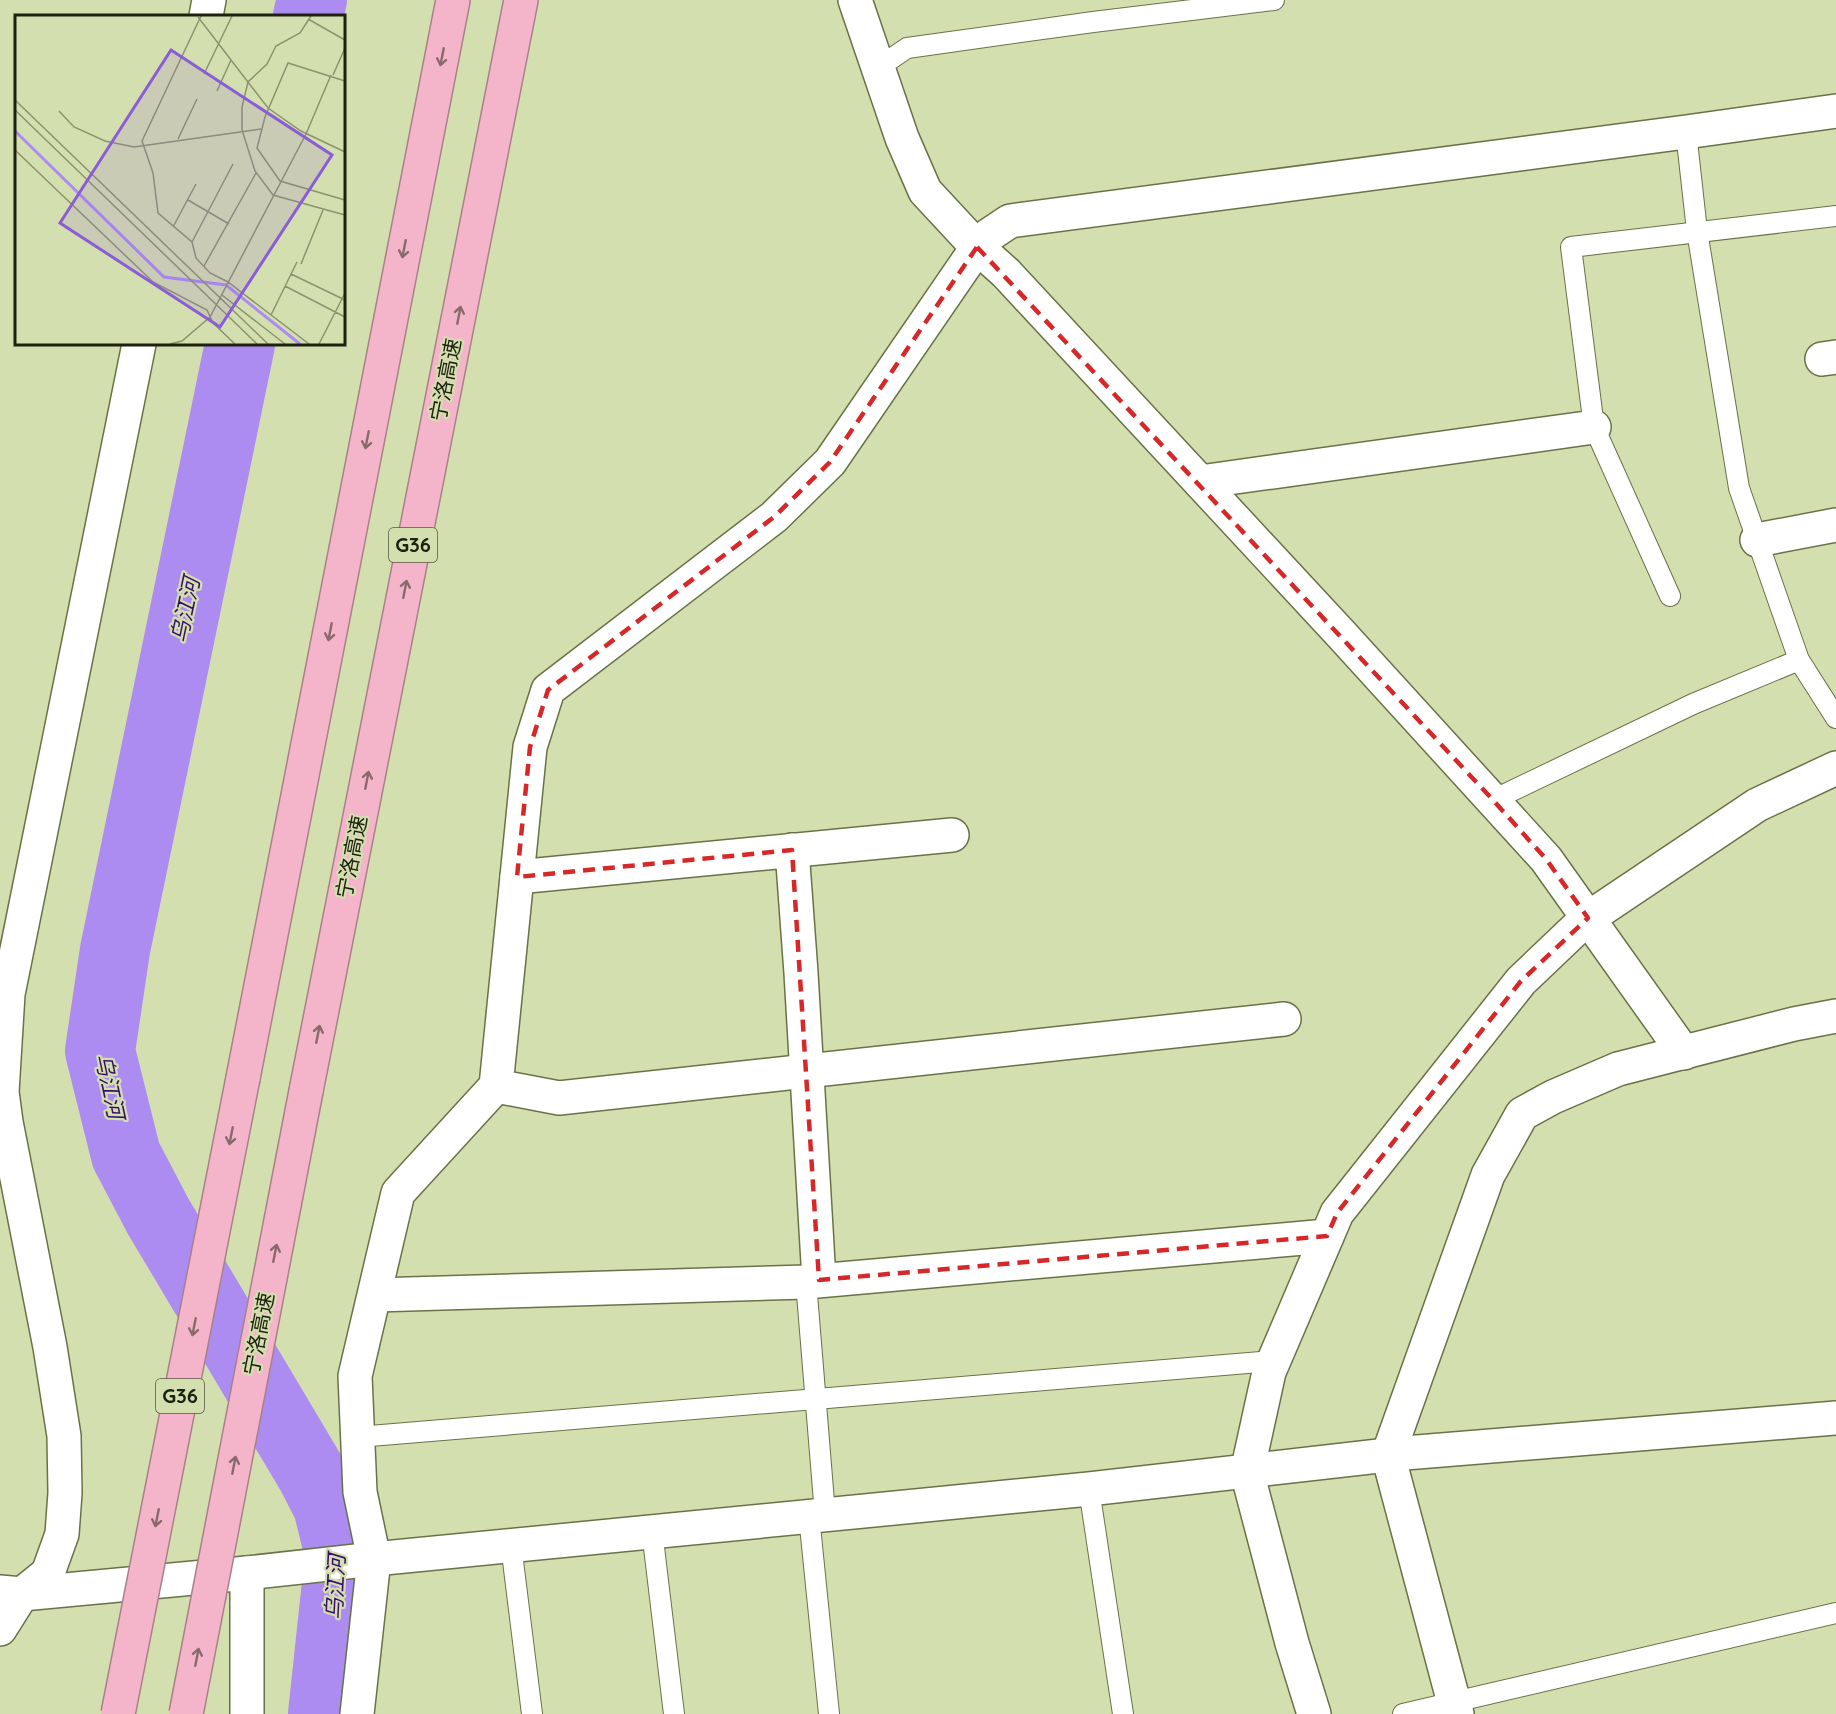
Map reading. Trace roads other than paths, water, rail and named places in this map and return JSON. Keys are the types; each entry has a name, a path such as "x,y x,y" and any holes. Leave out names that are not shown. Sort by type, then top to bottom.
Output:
{"highway":[{"name":"G36","path":"118,1714 453,0"},
{"name":"宁洛高速","path":"186,1714 521,0"}],"street":[{"path":"206,15 209,0"},
{"path":"855,0 902,138 925,191 977,247 1006,273 1546,859 1684,1053"},
{"path":"357,1714 374,1558 360,1492 354,1376 399,1193 496,1086 530,747 548,690 774,517 830,462 982,238 1010,221 1836,111"},
{"path":"0,1629 11,1593 48,1573 62,1534 65,1494 64,1436 50,1347 2,1092 8,994 139,345"},
{"path":"1200,482 1594,427"},
{"path":"1757,540 1836,525"},
{"path":"1314,1714 1292,1643 1247,1472 1269,1372 1337,1213 1521,981 1588,918 1757,805 1836,768"},
{"path":"517,877 952,835"},
{"path":"792,850 806,1071 812,1281"},
{"path":"1456,1708 1388,1455 1488,1176 1522,1114 1553,1097 1618,1069 1794,1024 1836,1016"},
{"path":"496,1086 559,1098 1284,1019"},
{"path":"375,1295 812,1281 1326,1236"},
{"path":"11,1593 247,1573 374,1558 1089,1489 1388,1455 1836,1418"},
{"path":"247,1573 248,1714"}],"lane":[{"path":"879,67 907,48 1274,0"},
{"path":"1686,132 1697,231 1739,488 1799,660 1836,718"},
{"path":"1670,596 1594,427 1571,247 1836,216"},
{"path":"1493,800 1694,704 1799,660"},
{"path":"812,1281 817,1515 829,1714"},
{"path":"358,1437 1273,1361"},
{"path":"1089,1489 1124,1714"},
{"path":"652,1531 674,1714"},
{"path":"511,1545 532,1714"},
{"path":"1402,1714 1456,1708 1836,1613"}],"waterway":[{"name":"乌江河","path":"308,15 312,0"},
{"name":"乌江河","path":"240,345 115,950 100,1051 126,1155 158,1216 311,1473 328,1506 340,1555 323,1714"}]}
